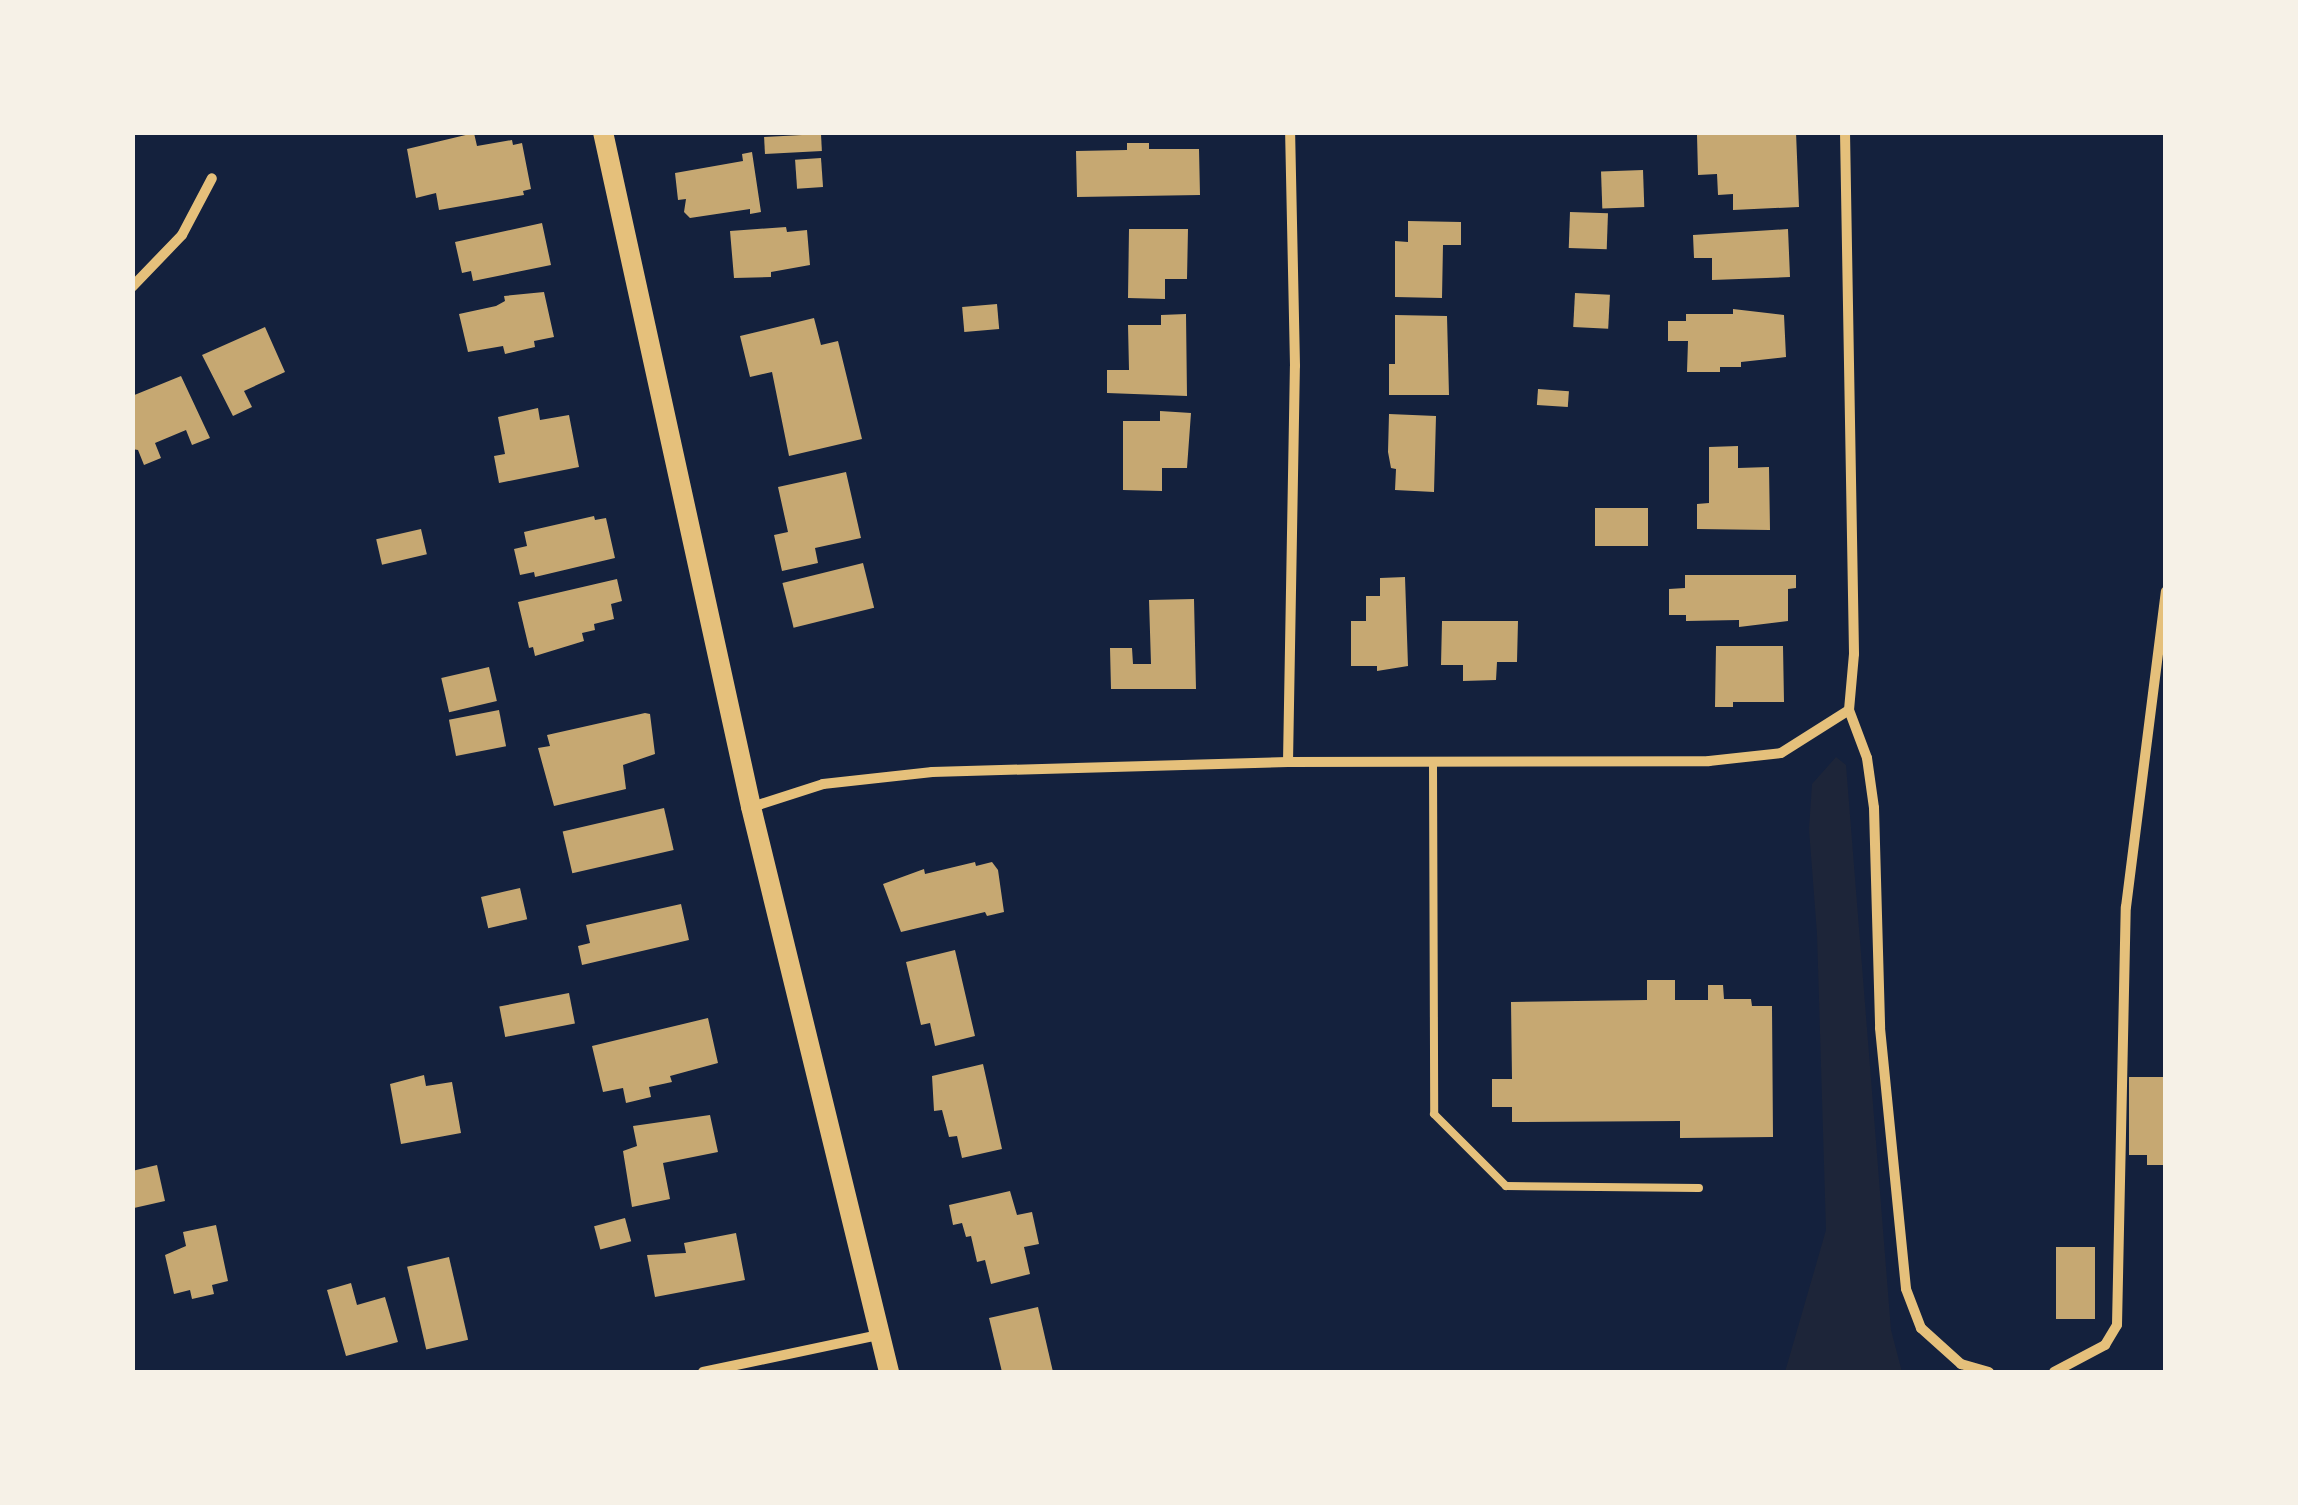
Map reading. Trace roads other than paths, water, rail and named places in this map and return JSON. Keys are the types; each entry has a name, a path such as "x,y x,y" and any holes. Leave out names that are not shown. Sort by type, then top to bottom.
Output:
{"main road":[{"path":"603,132 751,807 889,1372"}],"street":[{"path":"1288,762 1296,366 1290,132"},
{"path":"1846,132 1854,654 1849,710 1867,758 1874,808 1880,1028 1906,1289 1921,1328 1961,1364 1989,1372"},
{"path":"132,287 182,235 212,178"},
{"path":"2054,1372 2105,1345 2117,1325 2126,906 2166,592"},
{"path":"751,807 823,784 932,772 1288,762 1709,761 1781,753 1849,710"},
{"path":"704,1372 880,1334"}],"lane":[{"path":"1433,764 1434,1114 1506,1186 1699,1188"}]}
